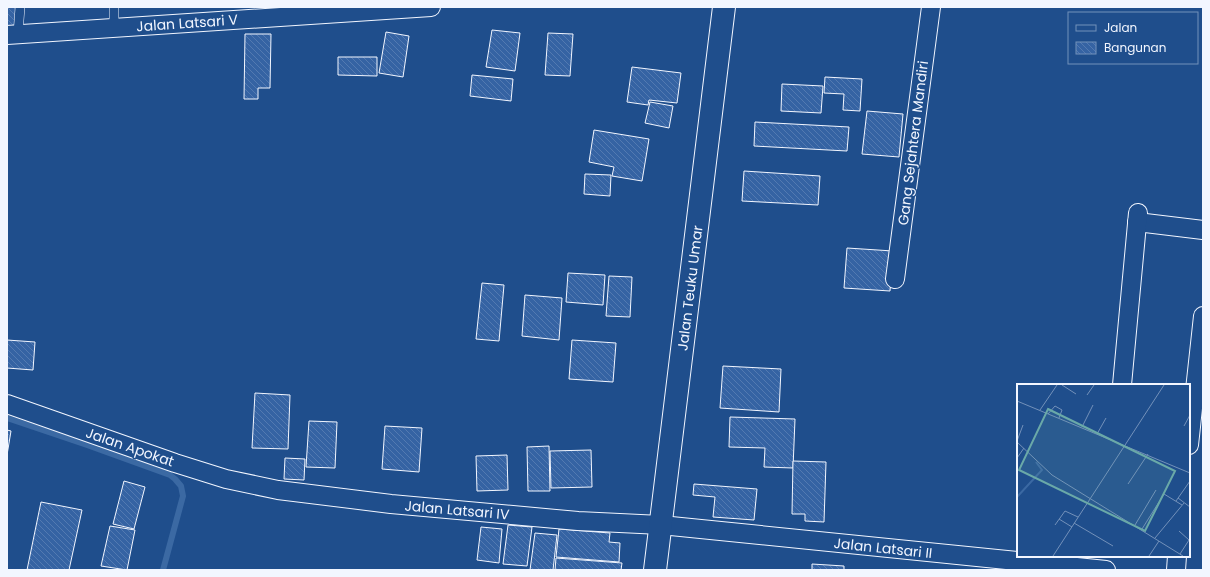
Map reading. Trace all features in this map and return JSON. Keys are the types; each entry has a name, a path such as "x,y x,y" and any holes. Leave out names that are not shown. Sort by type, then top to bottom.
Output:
{"highway":[{"name":"Jalan Teuku Umar","path":"655,570 724,7"}],"street":[{"name":"Jalan Latsari V","path":"13,34 114,28 329,10 431,7"},
{"name":"Gang Sejahtera Mandiri","path":"895,279 931,7"},
{"path":"1122,384 1138,217 1203,230"},
{"path":"1190,436 1203,316"},
{"name":"Jalan Apokat","path":"7,404 175,463 253,486"},
{"name":"Jalan Latsari IV","path":"253,486 332,498 391,504 578,521 661,525"},
{"name":"Jalan Latsari II","path":"661,525 1105,570"},
{"path":"1105,570 1106,557"},
{"path":"1176,570 1177,557"}],"lane":[{"path":"13,34 20,7"},
{"path":"114,7 114,28"}],"building":[{"path":"7,7 16,7 15,27 7,27"},
{"path":"492,30 520,33 515,71 486,67"},
{"path":"386,32 409,36 403,77 379,73"},
{"path":"548,33 573,34 570,76 545,75"},
{"path":"245,34 271,34 270,88 258,88 258,99 244,99"},
{"path":"338,57 377,57 377,76 338,75"},
{"path":"632,67 681,73 677,103 649,100 648,105 627,102"},
{"path":"472,75 513,79 511,101 470,96"},
{"path":"825,77 862,79 860,111 843,110 844,94 824,93"},
{"path":"782,84 823,86 821,113 781,111"},
{"path":"650,102 673,106 669,128 645,123"},
{"path":"867,111 903,114 899,157 862,154"},
{"path":"755,122 849,127 847,151 754,146"},
{"path":"594,130 649,139 642,181 612,176 614,167 589,162"},
{"path":"744,171 820,176 818,205 742,201"},
{"path":"585,174 611,175 610,196 584,194"},
{"path":"847,248 893,251 890,291 844,288"},
{"path":"568,273 605,275 603,305 566,302"},
{"path":"609,276 632,277 630,317 606,316"},
{"path":"482,283 504,285 499,341 476,339"},
{"path":"525,295 562,298 559,340 522,336"},
{"path":"7,340 35,342 33,370 7,368"},
{"path":"572,340 616,343 613,382 569,379"},
{"path":"723,366 781,369 779,412 720,408"},
{"path":"255,393 290,395 288,449 252,448"},
{"path":"730,417 795,419 793,468 764,467 765,448 729,447"},
{"path":"309,421 337,422 335,468 306,467"},
{"path":"385,426 422,428 419,472 382,469"},
{"path":"7,430 11,431 7,455"},
{"path":"549,446 550,491 528,491 527,447"},
{"path":"591,450 592,487 551,488 550,451"},
{"path":"507,455 508,490 477,491 476,456"},
{"path":"285,458 305,459 304,480 284,479"},
{"path":"793,461 826,462 824,522 805,521 805,514 792,514"},
{"path":"124,481 145,487 134,529 113,524"},
{"path":"694,484 757,489 754,520 713,517 715,497 693,495"},
{"path":"41,502 82,510 69,570 27,570"},
{"path":"508,525 532,527 527,566 503,564"},
{"path":"110,526 135,530 127,570 101,566"},
{"path":"481,527 502,529 499,563 477,560"},
{"path":"559,529 610,533 609,542 620,543 619,562 556,557"},
{"path":"535,533 557,535 553,570 530,570"},
{"path":"556,558 622,563 621,570 555,570"},
{"path":"812,564 844,566 844,570 812,570"}],"waterway":[{"path":"7,418 170,475 175,479 181,486 183,496 163,570"}]}
